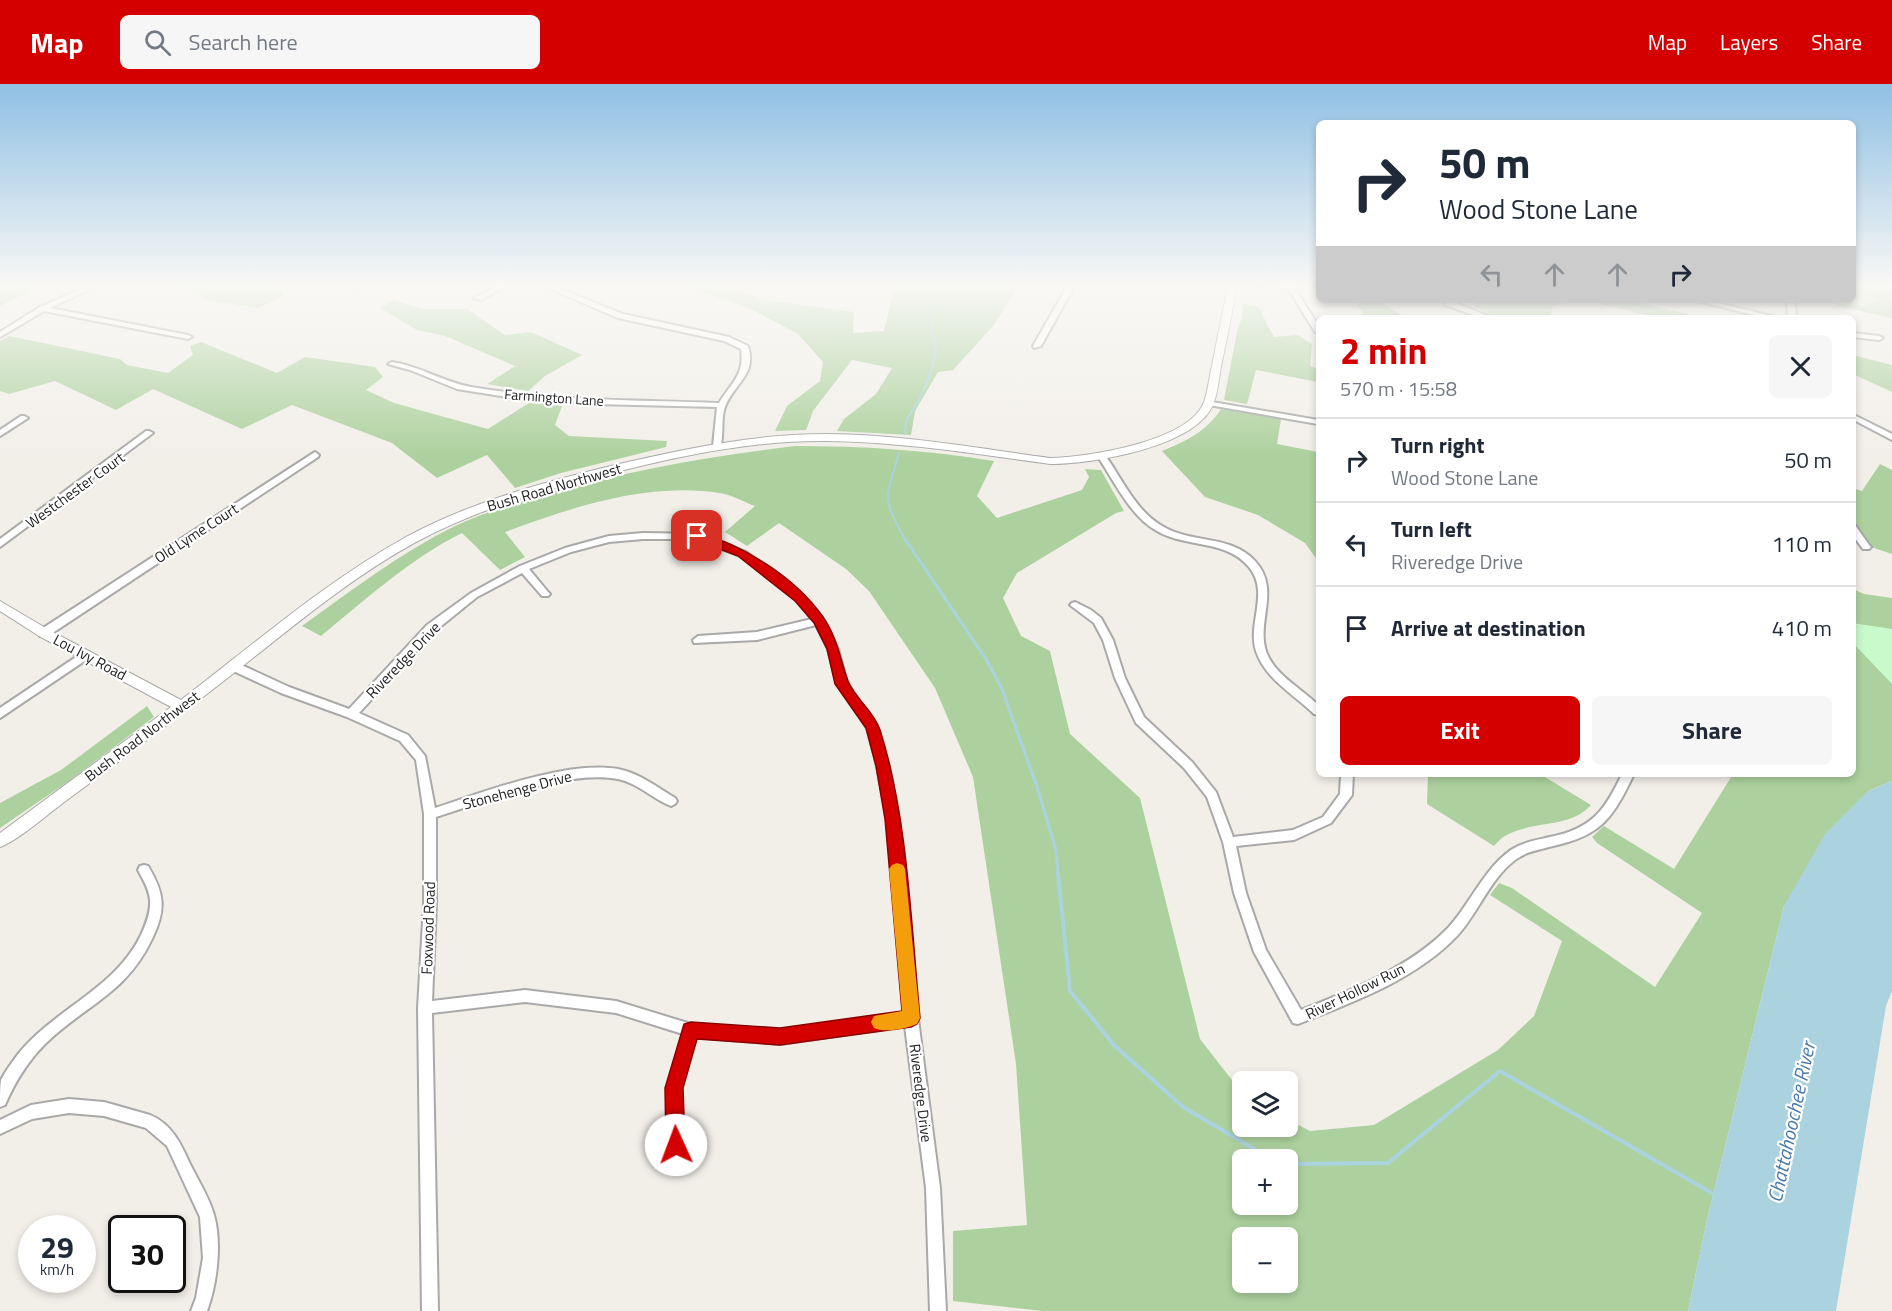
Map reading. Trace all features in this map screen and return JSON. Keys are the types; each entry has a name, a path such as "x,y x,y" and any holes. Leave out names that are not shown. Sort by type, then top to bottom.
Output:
{"street":[{"path":"717,446 721,405 743,376 748,362 745,348 733,342"},
{"path":"1037,346 1039,342"},
{"path":"1222,342 1209,403 1316,422"},
{"name":"Farmington Lane","path":"392,364 410,366 467,389 529,397 721,405"},
{"name":"Bush Road Northwest","path":"0,841 182,707 326,596 410,541 465,513 520,493 647,460 717,446 794,438 929,444 1070,462 1102,457 1145,445 1187,429 1201,417 1209,403"},
{"path":"0,434 24,418"},
{"path":"1856,418 1892,437"},
{"name":"Westchester Court","path":"0,544 149,433"},
{"name":"Old Lyme Court","path":"44,633 315,455"},
{"path":"1102,457 1142,516 1159,529 1175,537 1229,546 1241,553 1254,567 1264,584 1258,642 1265,660 1316,709"},
{"path":"1856,533 1866,547"},
{"name":"Riveredge Drive","path":"351,714 431,628 474,595 524,568 568,550 609,539 643,536 697,536 743,554 800,597 819,621 833,649 842,684 872,727 884,766 893,819 911,1018 933,1188 938,1311"},
{"path":"524,568 545,594"},
{"name":"Lou Ivy Road","path":"0,605 44,633 182,707"},
{"name":"River Hollow Run","path":"1075,605 1098,621 1108,640 1120,678 1140,720 1188,765 1212,795 1229,842 1240,892 1260,952 1298,1018 1338,1002 1422,958 1453,931 1496,870 1515,853 1531,846 1572,837 1593,829 1611,809 1627,777"},
{"path":"698,640 757,636 819,621"},
{"path":"0,714 85,655"},
{"name":"Foxwood Road","path":"233,666 285,690 351,714 404,738 421,759 430,814 430,904 425,1008 430,1311"},
{"name":"Stonehenge Drive","path":"430,814 583,772 616,774 637,780 671,801"},
{"path":"1229,842 1294,836 1327,820 1346,795 1347,777"},
{"path":"0,1100 3,1088 41,1039 99,995 134,963 148,934 158,901 154,886 144,870"},
{"path":"425,1008 525,996 616,1007 691,1030 780,1037 911,1018"},
{"path":"676,1145 674,1088 691,1030"},
{"path":"0,1127 32,1112 69,1106 104,1109 150,1122 169,1138 207,1216 211,1258 204,1298 199,1311"}],"green space":[{"path":"0,342 39,342 120,359 127,365 168,373 193,355 190,346 202,342 277,373 305,357 375,367 383,377 366,390 394,403 488,429 529,403 562,406 555,425 569,436 667,441 666,447 561,473 515,488 487,455 437,478 392,443 292,405 242,429 153,389 116,410 55,381 9,394 0,391"},
{"path":"460,342 554,342 582,355 545,376 528,391 487,384 515,366"},
{"path":"805,342 978,342 953,370 938,372 915,411 911,435 837,431 844,419 876,394 892,368 852,360 813,411 806,430 775,431 787,406 820,381 823,362"},
{"path":"1235,342 1312,344 1310,366 1316,368 1316,382 1256,370 1247,404 1224,400"},
{"path":"1856,356 1892,365 1892,392 1856,375"},
{"path":"1221,409 1281,419 1277,444 1316,452 1316,558 1305,543 1258,515 1205,497 1162,451 1202,430"},
{"path":"795,446 920,451 994,461 977,496 997,518 1082,490 1089,477 1085,469 1101,470 1124,511 1116,513 1017,573 1003,598 1021,636 1050,651 1070,734 1140,798 1200,1039 1232,1080 1232,1137 1298,1137 1298,1125 1310,1131 1374,1125 1498,1050 1534,1016 1562,941 1490,895 1499,883 1512,888 1655,987 1702,913 1597,843 1592,837 1604,826 1674,869 1731,777 1856,777 1856,590 1864,594 1892,598 1892,781 1868,791 1784,906 1707,1220 1688,1311 1043,1311 953,1301 953,1231 1027,1225 1016,1064 973,777 935,688 869,591 846,569 779,523 747,546 725,532 755,506 720,493 693,490 665,491 611,499 505,532 525,557 500,570 462,533 406,567 321,636 302,626 415,548 455,526 478,516 549,493 610,477"},
{"path":"1880,464 1892,470 1892,554 1856,542 1856,489 1862,491"},
{"path":"1856,624 1892,629 1892,684 1856,646"},
{"path":"147,706 154,717 69,781 0,828 0,803 61,770"},
{"path":"1428,777 1545,777 1591,805 1572,818 1515,831 1494,846 1427,804"}],"water":[{"name":"Chattahoochee River","path":"1892,781 1892,991 1886,1006 1836,1311 1688,1311 1707,1220 1784,906 1825,834 1868,791"}],"waterway":[{"path":"905,434 906,421 919,400 931,372 936,349 935,342"},
{"path":"899,453 888,498 889,506 905,539"},
{"path":"905,539 986,659 1002,689 1037,787 1056,850 1058,874"},
{"path":"1058,873 1070,991 1114,1045 1183,1107 1254,1149"},
{"path":"1298,1164 1388,1163 1500,1071 1717,1196"}],"slow traffic":[{"path":"880,1022 911,1018 897,869"}],"route":[{"path":"676,1145 674,1088 691,1030 780,1037 911,1018 893,819 884,766 872,727 842,684 833,649 819,621 800,597 743,554 697,536"}]}
